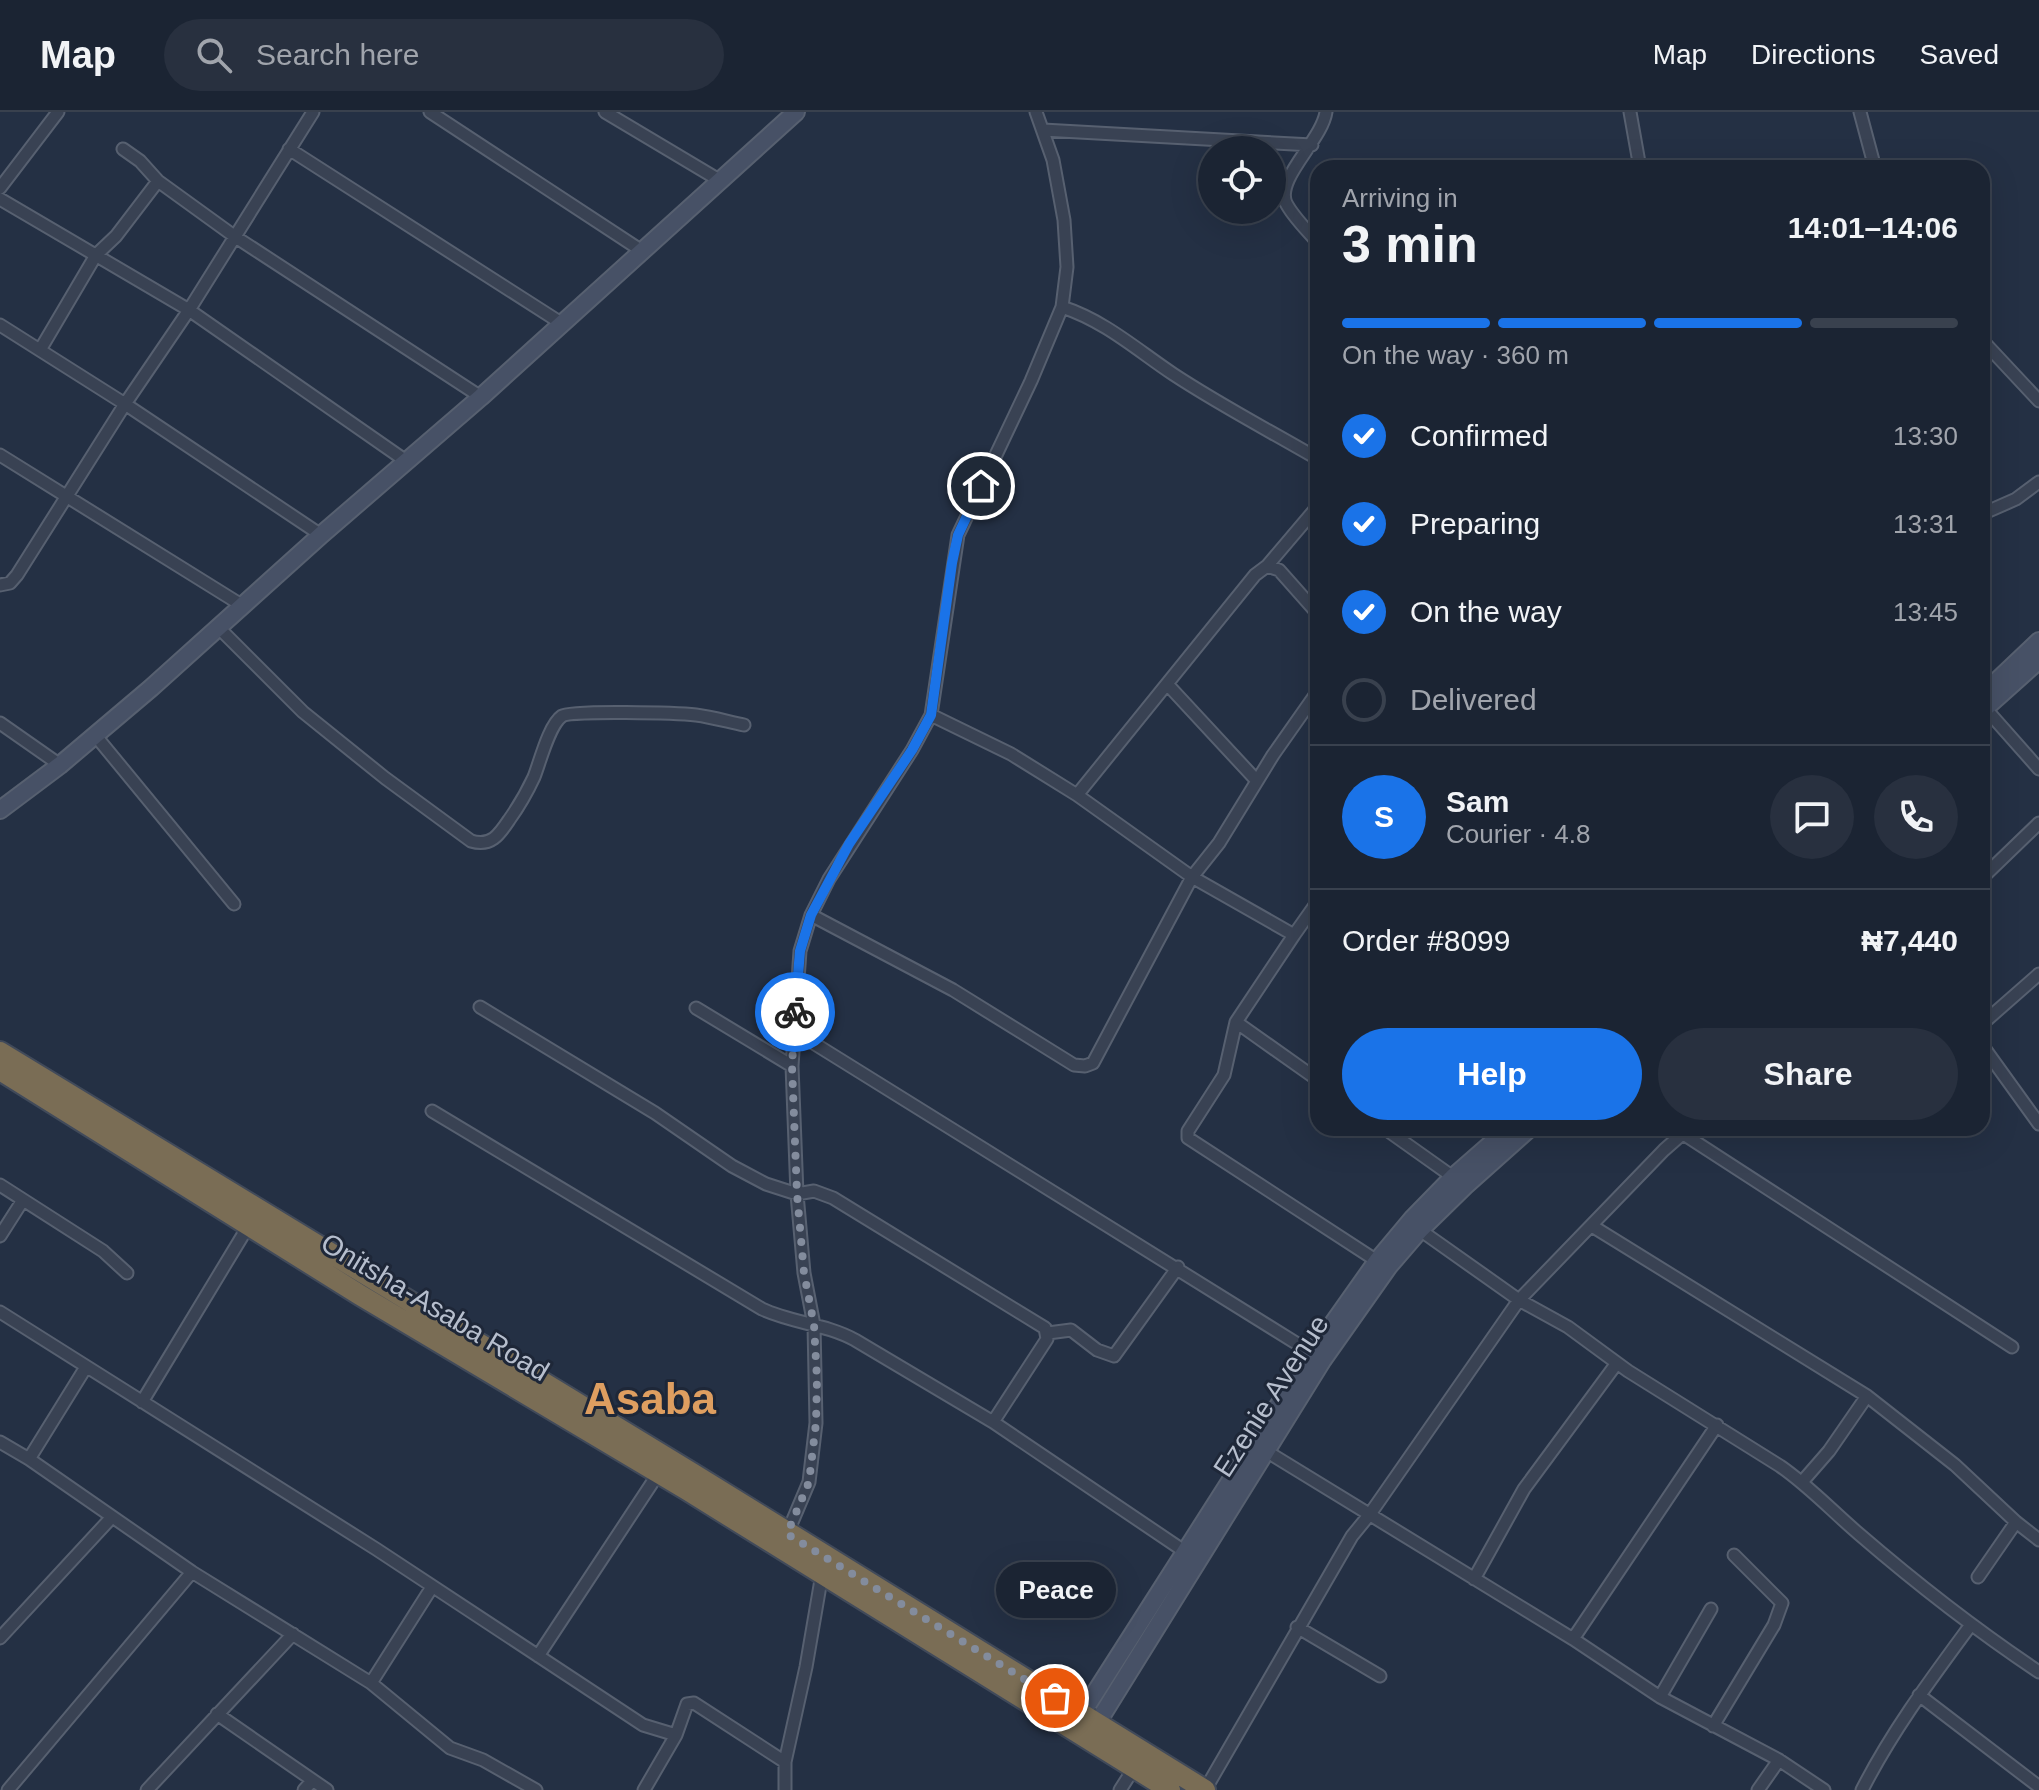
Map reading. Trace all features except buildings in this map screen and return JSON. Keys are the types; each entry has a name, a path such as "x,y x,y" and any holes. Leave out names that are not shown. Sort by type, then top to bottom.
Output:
{"highway":[{"path":"0,1052 461,1344 787,1534 1205,1790"},
{"name":"Onitsha-Asaba Road","path":"2,1075 249,1225 461,1344 658,1474 1170,1790"}],"street":[{"path":"0,188 58,112"},
{"path":"0,592 4,596 5,584 17,575 313,112"},
{"path":"430,112 642,251"},
{"path":"605,112 719,180"},
{"path":"0,810 60,765 219,628 481,397 796,112"},
{"path":"787,1534 809,1482 816,1423 814,1325 804,1273 797,1194 792,1066 800,951 811,915 849,844 912,750 931,715 958,535 1031,381 1062,307 1067,267 1064,220 1053,160 1036,112"},
{"path":"1310,233 1286,202 1285,182 1312,145 1326,112"},
{"path":"1630,112 1639,160"},
{"path":"1860,112 1873,160"},
{"path":"1043,130 1312,145"},
{"path":"123,149 140,161 158,181 234,236 481,397"},
{"path":"289,149 561,323"},
{"path":"40,350 96,255 116,236 158,181"},
{"path":"0,199 189,310 406,461"},
{"path":"1062,307 1082,313 1109,328 1174,375 1310,454"},
{"path":"0,325 321,535"},
{"path":"1990,349 2039,401"},
{"path":"0,455 243,606"},
{"path":"1990,510 2016,499 2039,482"},
{"path":"1077,795 1255,575 1267,566 1310,515"},
{"path":"1267,566 1279,570 1310,605"},
{"path":"219,628 303,712 385,778 479,844 499,835 522,802 554,724 567,714 596,711 626,715 696,715 744,725"},
{"path":"1990,696 2038,642"},
{"path":"1990,698 2039,660"},
{"path":"1168,685 1257,781"},
{"path":"811,915 953,990 1074,1065 1093,1063 1192,877 1219,843 1310,703"},
{"path":"1990,712 2039,769"},
{"path":"931,715 1011,754 1077,795 1192,877 1294,935"},
{"path":"0,723 60,765"},
{"path":"95,735 234,904"},
{"path":"1990,870 2039,823"},
{"path":"1310,912 1236,1022 1224,1075 1188,1131 1189,1141 1377,1261"},
{"path":"1990,1017 2039,974"},
{"path":"480,1007 655,1113 732,1166 766,1184 797,1194 814,1191 833,1198 1040,1324 1048,1333"},
{"path":"696,1008 792,1066"},
{"path":"1236,1022 1310,1074"},
{"path":"794,1031 1312,1353"},
{"path":"1990,1056 2039,1123"},
{"path":"432,1111 762,1309 784,1319 839,1331 855,1340 993,1422 1184,1551"},
{"path":"1395,1136 1453,1177"},
{"name":"Ezenie Avenue","path":"1089,1720 1184,1551 1312,1353 1377,1261 1413,1218 1500,1136"},
{"name":"Ezenie Avenue","path":"1089,1720 1322,1361 1389,1266 1420,1230 1521,1136"},
{"path":"1205,1790 1352,1536 1519,1300 1676,1136"},
{"path":"1691,1136 2012,1347"},
{"path":"0,1185 103,1251 127,1273"},
{"path":"0,1236 23,1200"},
{"path":"142,1402 249,1225"},
{"path":"1592,1226 1867,1396 1955,1465 2039,1540"},
{"path":"1420,1230 1519,1300 1568,1327 1617,1363 1802,1482 1970,1626 2039,1672"},
{"path":"1048,1333 1071,1330 1097,1350 1114,1356 1178,1267"},
{"path":"0,1312 376,1549 643,1725 676,1735"},
{"path":"993,1422 1048,1333"},
{"path":"1474,1579 1524,1489 1617,1363"},
{"path":"29,1459 86,1367"},
{"path":"1802,1482 1829,1451 1867,1396"},
{"path":"1573,1639 1717,1425"},
{"path":"0,1442 192,1572 371,1683 450,1748 483,1760 536,1790"},
{"path":"1266,1451 1573,1639 1660,1697 1779,1760 1824,1790"},
{"path":"538,1656 658,1474"},
{"path":"0,1638 112,1517"},
{"path":"1978,1577 2016,1522"},
{"path":"1713,1726 1774,1625 1782,1603 1734,1555"},
{"path":"8,1790 192,1572"},
{"path":"785,1790 785,1762 822,1574"},
{"path":"371,1683 432,1587"},
{"path":"1660,1697 1711,1609"},
{"path":"1862,1790 1879,1757 1919,1695 1970,1626"},
{"path":"1297,1627 1380,1676"},
{"path":"147,1790 293,1634"},
{"path":"1919,1695 2038,1784"},
{"path":"644,1790 676,1735 687,1704 694,1703 785,1762"},
{"path":"217,1714 308,1785 327,1790"},
{"path":"1758,1790 1779,1760"},
{"path":"1120,1790 1134,1768"}],"way so far":[{"path":"795,1012 792,1066 797,1194 804,1273 814,1325 817,1379 816,1423 809,1482 787,1534 1055,1698"}],"place":[{"name":"Peace","path":"1055,1698"}],"district":[{"name":"Asaba","path":"650,1398"}],"route":[{"path":"795,1012 800,951 811,915 849,844 912,750 931,715 958,535 981,486"}]}
